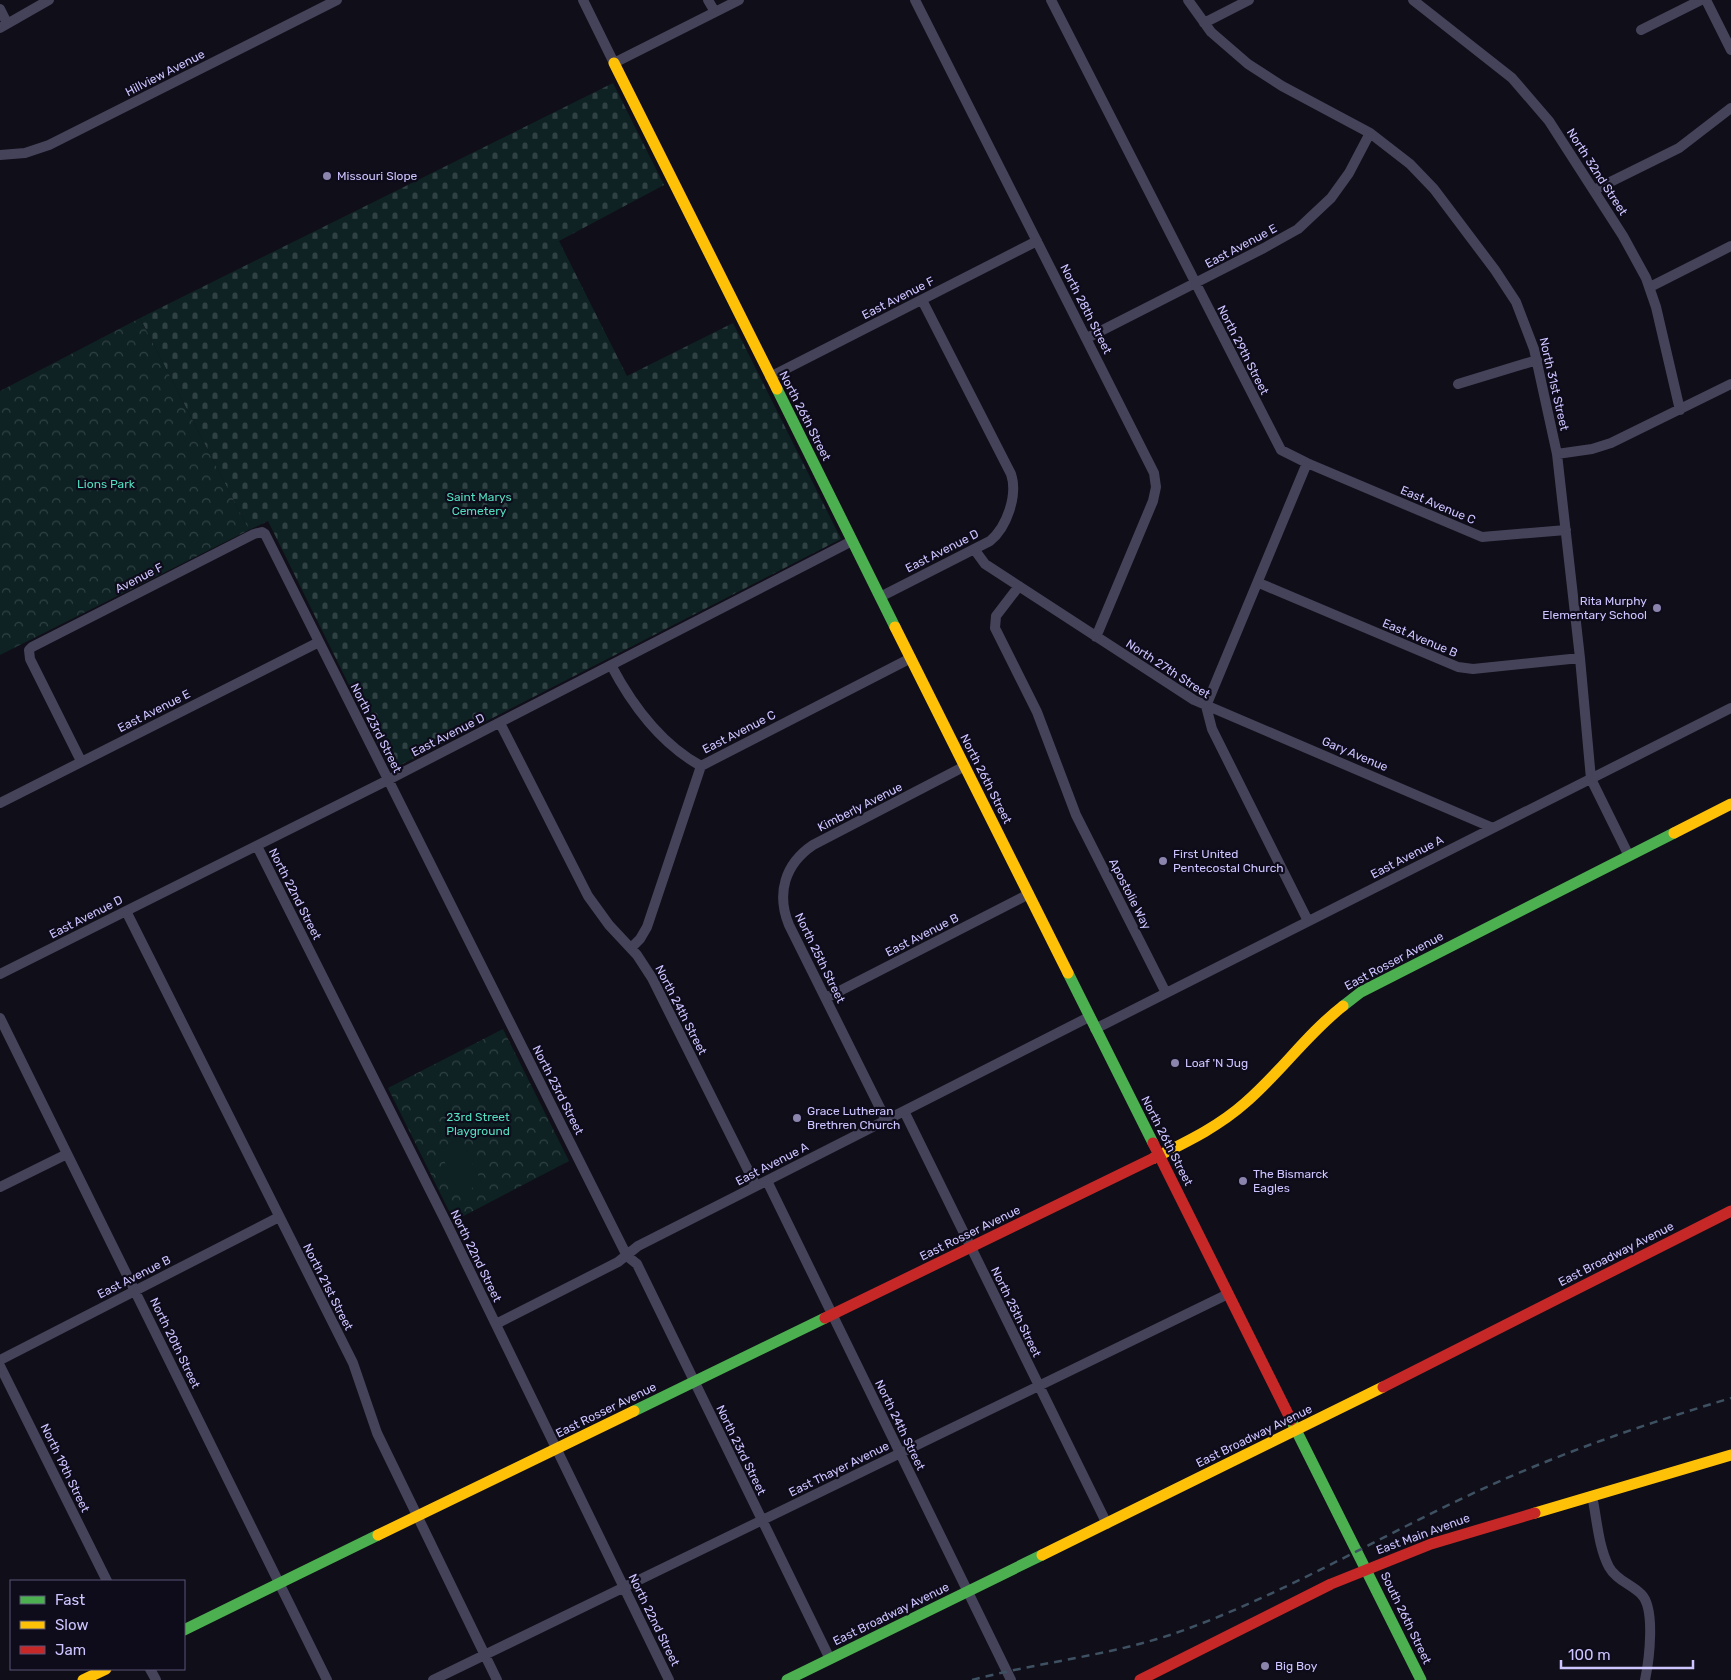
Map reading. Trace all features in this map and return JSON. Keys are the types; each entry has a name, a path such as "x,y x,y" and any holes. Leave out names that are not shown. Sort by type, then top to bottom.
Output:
{"street":[{"path":"0,10 4,25 49,0"},
{"name":"Hillview Avenue","path":"0,155 25,153 49,145 337,0"},
{"name":"North 26th Street","path":"583,0 1366,1569"},
{"path":"708,0 715,12"},
{"path":"614,63 739,0"},
{"name":"North 28th Street","path":"915,0 1151,465 1156,487 1153,501 1096,637"},
{"name":"North 29th Street","path":"1051,0 1276,443 1288,455 1307,463"},
{"name":"North 31st Street","path":"1188,0 1204,23 1220,41 1252,67 1370,133 1400,155 1426,180 1495,270 1521,314 1537,360 1557,454 1580,658 1591,779 1629,856"},
{"path":"1204,23 1249,0"},
{"name":"North 32nd Street","path":"1413,0 1501,68 1523,88 1549,121 1594,190 1634,254 1650,287 1680,410"},
{"path":"1641,30 1701,0"},
{"path":"1706,0 1731,50"},
{"path":"1594,190 1672,151 1731,108"},
{"name":"East Avenue E","path":"1087,338 1274,243 1310,219 1340,186 1370,133"},
{"name":"East Avenue F","path":"770,378 1037,241"},
{"path":"1650,287 1731,246"},
{"name":"East Avenue D","path":"880,597 990,540 1001,530 1014,488 1011,474 922,300"},
{"path":"1458,384 1537,360"},
{"path":"1557,454 1611,443 1731,384"},
{"path":"1206,706 1259,583 1307,463"},
{"name":"East Avenue C","path":"1307,463 1482,537 1566,530"},
{"name":"North 23rd Street","path":"262,532 267,537 627,1256 637,1264 830,1659"},
{"name":"Avenue F","path":"81,761 30,659 30,650 35,645 254,534 262,532"},
{"name":"East Avenue D","path":"0,974 388,780 852,541"},
{"name":"North 27th Street","path":"974,548 985,564 1206,706 1212,729 1308,921"},
{"name":"East Avenue B","path":"1259,583 1458,668 1473,669 1580,658"},
{"name":"Apostolie Way","path":"1019,586 996,616 994,624 1032,704 1072,806 1166,993"},
{"name":"East Avenue E","path":"0,802 319,642"},
{"name":"East Avenue C","path":"631,948 640,939 647,926 701,766 911,658"},
{"path":"611,665 640,712 665,738 701,766"},
{"name":"Gary Avenue","path":"1206,706 1493,828"},
{"name":"East Avenue A","path":"1095,1029 1731,708"},
{"name":"North 24th Street","path":"500,723 588,896 609,925 631,948 652,978 756,1186"},
{"name":"Kimberly Avenue","path":"783,886 790,867 804,851 965,766"},
{"name":"East Rosser Avenue","path":"185,1630 1160,1157 1214,1128 1243,1107 1329,1017 1361,992 1731,804"},
{"name":"North 22nd Street","path":"257,846 496,1324 669,1680"},
{"name":"North 25th Street","path":"783,886 786,917 886,1120"},
{"name":"East Avenue B","path":"826,998 1029,894"},
{"name":"North 21st Street","path":"126,911 352,1363 377,1433 497,1680"},
{"name":"East Avenue A","path":"496,1324 627,1256 638,1246 1089,1017"},
{"name":"North 20th Street","path":"0,1018 327,1680"},
{"name":"North 25th Street","path":"904,1111 1107,1524"},
{"path":"0,1187 67,1154"},
{"name":"North 24th Street","path":"767,1181 1011,1680"},
{"name":"East Broadway Avenue","path":"787,1680 1297,1431 1731,1211"},
{"name":"East Avenue B","path":"0,1360 279,1217"},
{"name":"East Thayer Avenue","path":"433,1680 1228,1294"},
{"name":"North 19th Street","path":"0,1366 107,1580"},
{"name":"East Main Avenue","path":"1140,1680 1279,1610 1366,1569 1454,1535 1731,1455"},
{"path":"1592,1496 1604,1554 1610,1569 1619,1579 1643,1595 1648,1605 1650,1651 1645,1680"},
{"name":"South 26th Street","path":"1366,1569 1421,1680"},
{"path":"83,1680 104,1670"}],"green space":[{"name":"Saint Marys Cemetery","path":"613,83 664,185 559,241 627,376 733,323 841,539 391,770 268,521 249,530 140,318"},
{"name":"Lions Park","path":"140,318 249,530 0,655 0,391"},
{"name":"23rd Street Playground","path":"503,1029 569,1161 454,1221 388,1088"},
{"path":"460,1139 482,1183 460,1194 439,1150"}],"railway":[{"path":"972,1680 1107,1652 1187,1629 1261,1598 1442,1508 1509,1477 1603,1440 1731,1398"}],"traffic: fast":[{"path":"777,389 895,627"},
{"path":"1343,1006 1361,992 1674,833"},
{"path":"1068,973 1153,1143"},
{"path":"634,1411 825,1318"},
{"path":"1291,1420 1421,1680"},
{"path":"185,1630 378,1535"},
{"path":"787,1680 1042,1555"}],"traffic: slow":[{"path":"614,63 777,389"},
{"path":"895,627 1068,973"},
{"path":"1674,833 1731,804"},
{"path":"1154,1158 1201,1134 1235,1112 1270,1079 1317,1029 1343,1006"},
{"path":"1042,1555 1383,1387"},
{"path":"378,1535 634,1411"},
{"path":"1535,1513 1731,1455"},
{"path":"83,1680 104,1670"}],"traffic: jam":[{"path":"1153,1143 1291,1420"},
{"path":"825,1318 1154,1158"},
{"path":"1383,1387 1731,1211"},
{"path":"1140,1680 1331,1584 1431,1544 1535,1513"}],"place":[{"name":"Missouri Slope","path":"327,176"},
{"name":"Rita Murphy Elementary School","path":"1657,608"},
{"name":"First United Pentecostal Church","path":"1163,861"},
{"name":"Loaf 'N Jug","path":"1175,1063"},
{"name":"Grace Lutheran Brethren Church","path":"797,1118"},
{"name":"The Bismarck Eagles","path":"1243,1181"},
{"name":"Big Boy","path":"1265,1666"}]}
